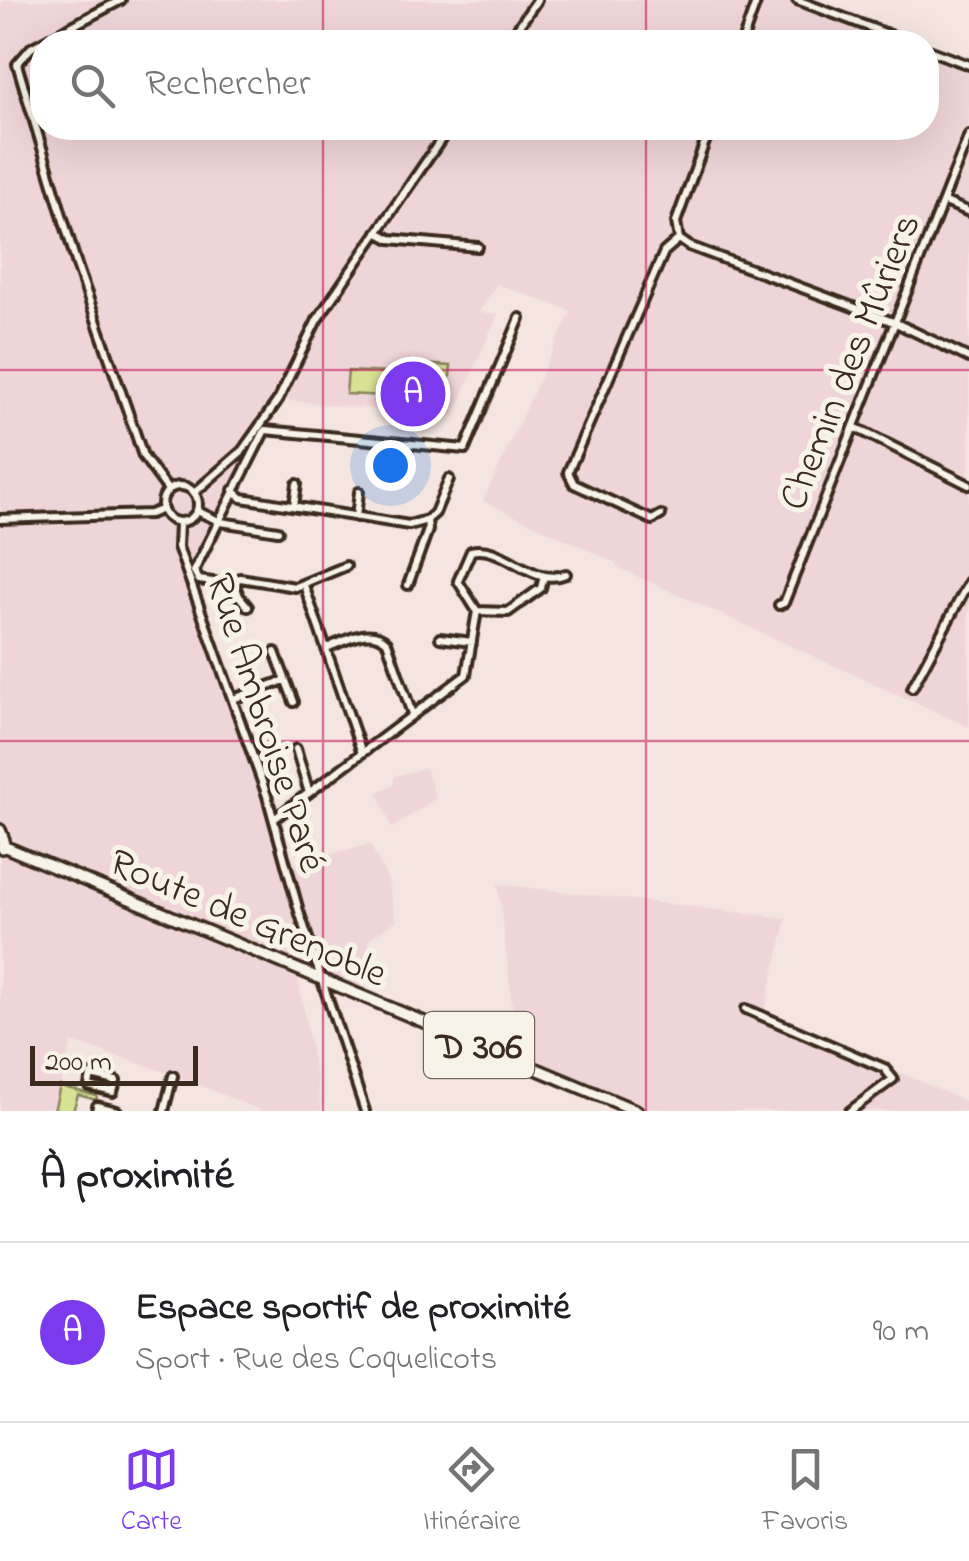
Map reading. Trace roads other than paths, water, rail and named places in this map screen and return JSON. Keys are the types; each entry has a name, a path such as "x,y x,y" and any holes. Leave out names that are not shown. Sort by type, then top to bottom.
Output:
{"main road":[{"path":"0,830 2,848"},
{"name":"Route de Grenoble","path":"2,848 637,1111"}],"street":[{"path":"65,30 120,0"},
{"path":"516,30 537,0"},
{"path":"746,30 757,0"},
{"path":"797,0 878,30"},
{"path":"30,49 17,64 30,107"},
{"path":"939,54 969,65"},
{"name":"Chemin des Mûriers","path":"779,605 784,603 969,135"},
{"path":"40,140 77,264 136,435 144,456 168,490"},
{"path":"194,493 242,451 278,400 317,320 441,140"},
{"path":"706,140 676,222 679,239 896,323 969,358"},
{"path":"944,201 969,212"},
{"path":"377,232 390,239 478,247"},
{"path":"661,515 652,520 589,492 574,484 568,472 664,252 679,239"},
{"path":"346,566 304,585 284,587 240,578 234,582 200,580 194,571 265,430 465,449 520,318"},
{"path":"854,427 969,485"},
{"path":"233,490 242,498 409,525 434,513 449,479"},
{"path":"294,506 297,484"},
{"path":"183,486 194,493 198,501 192,518 179,523 170,520 162,501 168,490 183,486"},
{"path":"356,516 359,492"},
{"path":"0,519 150,514 163,510"},
{"path":"196,510 218,520 278,531"},
{"path":"408,586 428,530 426,520"},
{"name":"Rue Ambroise Paré","path":"179,523 178,547 274,819 298,911 365,1111"},
{"path":"274,819 466,674 477,611 458,581 471,551 482,549 544,576 558,578 566,574"},
{"path":"477,611 508,612 541,588 544,576"},
{"path":"234,582 248,607"},
{"path":"912,688 969,582"},
{"path":"304,585 362,753"},
{"path":"326,648 369,633 379,634 387,642 412,714"},
{"path":"440,638 472,642"},
{"path":"275,652 294,702"},
{"path":"232,699 285,680"},
{"path":"296,749 309,794"},
{"path":"746,1009 884,1068 893,1079 850,1111"},
{"path":"164,1111 173,1076"},
{"path":"96,1111 97,1106 117,1111"}],"place":[{"name":"Espace sportif de proximité","path":"413,394"}]}
